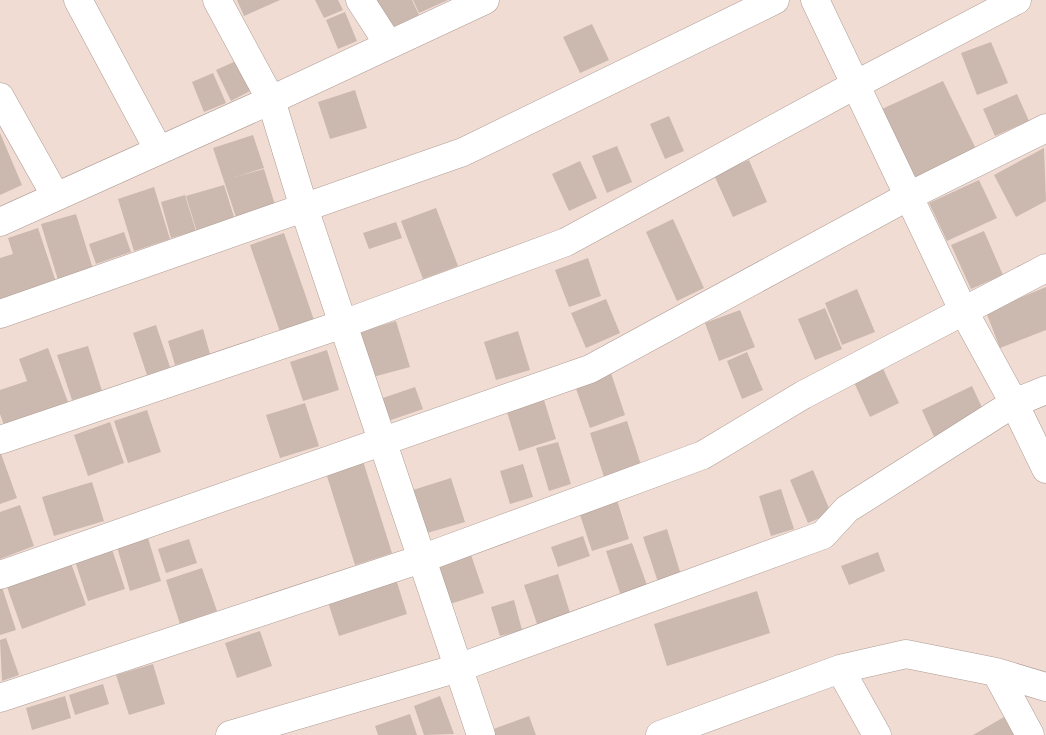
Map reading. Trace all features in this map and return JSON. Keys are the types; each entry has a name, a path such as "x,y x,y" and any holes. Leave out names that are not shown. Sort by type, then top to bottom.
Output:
{"street":[{"path":"78,0 158,149"},
{"path":"216,0 271,100 342,324 481,735"},
{"path":"360,0 389,45"},
{"path":"0,222 158,149 271,100 485,0"},
{"path":"0,314 463,152 775,0"},
{"path":"815,0 907,197 963,310 1014,403 1046,469"},
{"path":"0,440 342,324 566,242 855,85 1017,0"},
{"path":"0,97 56,195"},
{"path":"0,575 382,440 590,369 907,197 1046,128"},
{"path":"0,698 421,559 704,455 803,395 1046,268"},
{"path":"230,735 458,668 823,535 847,509 1014,403 1046,390"},
{"path":"660,735 840,669 906,654 996,672 1046,688"},
{"path":"840,669 877,735"},
{"path":"996,672 1030,735"}],"building":[{"path":"237,0 280,0 244,16"},
{"path":"315,0 338,0 343,10 324,18"},
{"path":"373,0 412,0 419,15 387,30"},
{"path":"413,0 448,0 419,13"},
{"path":"345,12 357,41 338,49 326,20"},
{"path":"592,24 609,60 580,73 563,37"},
{"path":"991,42 1008,83 977,95 961,53"},
{"path":"238,60 252,90 231,101 216,70"},
{"path":"213,73 226,103 204,112 192,82"},
{"path":"943,81 976,149 915,178 882,109"},
{"path":"355,90 367,128 330,139 318,102"},
{"path":"1017,94 1029,121 995,136 983,109"},
{"path":"669,116 684,151 665,159 650,124"},
{"path":"0,133 22,185 0,195"},
{"path":"253,135 264,168 235,177 264,169 276,208 237,220 213,148"},
{"path":"617,146 632,182 607,193 592,156"},
{"path":"1044,148 1046,201 1016,217 994,175"},
{"path":"749,160 767,202 733,217 714,175"},
{"path":"580,161 597,198 569,211 552,174"},
{"path":"979,180 997,218 947,241 929,203"},
{"path":"224,185 235,220 197,232 186,196"},
{"path":"154,187 170,239 134,251 118,199"},
{"path":"185,195 196,231 171,238 161,202"},
{"path":"436,208 458,266 423,279 401,221"},
{"path":"76,214 93,269 58,280 41,224"},
{"path":"673,219 704,288 677,301 646,232"},
{"path":"396,222 402,238 369,249 363,233"},
{"path":"38,228 56,282 0,300 0,258 13,254 8,238"},
{"path":"984,231 1003,275 971,289 951,245"},
{"path":"124,232 131,252 96,264 89,244"},
{"path":"284,233 314,320 280,332 250,245"},
{"path":"588,258 601,296 569,307 555,270"},
{"path":"1046,287 1046,330 1000,348 986,312"},
{"path":"857,289 875,332 842,345 825,303"},
{"path":"606,299 620,333 586,348 571,313"},
{"path":"825,308 842,349 815,360 798,319"},
{"path":"740,310 755,347 719,361 705,323"},
{"path":"396,321 410,367 373,377 359,332"},
{"path":"156,325 170,367 147,375 133,333"},
{"path":"203,329 210,354 175,365 168,341"},
{"path":"518,331 530,370 496,380 484,342"},
{"path":"88,346 102,391 72,400 57,355"},
{"path":"48,348 68,402 4,425 0,414 0,390 27,381 19,359"},
{"path":"327,350 339,390 303,401 290,362"},
{"path":"747,352 763,390 742,399 727,361"},
{"path":"880,362 899,403 870,417 851,376"},
{"path":"610,370 625,415 590,428 574,383"},
{"path":"972,386 986,416 936,441 922,410"},
{"path":"415,387 423,409 388,421 380,399"},
{"path":"544,400 556,439 519,451 507,412"},
{"path":"305,403 319,446 280,458 266,415"},
{"path":"147,410 161,452 128,463 114,421"},
{"path":"627,421 641,465 604,477 590,433"},
{"path":"110,422 124,463 88,476 74,435"},
{"path":"558,442 571,484 549,491 536,448"},
{"path":"0,451 17,498 0,504"},
{"path":"363,461 392,553 355,565 326,473"},
{"path":"523,464 533,497 510,504 500,471"},
{"path":"813,470 831,513 808,523 790,480"},
{"path":"451,478 465,522 427,533 413,490"},
{"path":"92,482 104,521 54,536 42,497"},
{"path":"781,489 794,529 771,536 759,496"},
{"path":"617,500 629,539 592,551 579,512"},
{"path":"20,505 34,546 0,559 0,512"},
{"path":"667,529 681,575 658,582 643,537"},
{"path":"583,536 590,556 558,567 551,547"},
{"path":"148,538 161,581 130,591 117,547"},
{"path":"189,539 197,563 166,573 158,549"},
{"path":"110,543 125,589 88,601 73,555"},
{"path":"632,543 648,588 621,596 606,551"},
{"path":"469,549 484,593 444,606 430,561"},
{"path":"878,552 885,571 849,585 841,566"},
{"path":"71,563 86,605 22,629 7,587"},
{"path":"202,568 217,611 180,624 166,580"},
{"path":"394,573 407,614 339,636 326,596"},
{"path":"558,574 570,613 537,624 524,585"},
{"path":"0,581 16,630 0,635"},
{"path":"757,591 770,633 667,666 654,624"},
{"path":"514,600 522,630 500,636 491,607"},
{"path":"260,631 272,666 237,678 225,643"},
{"path":"6,638 19,675 2,681 0,640"},
{"path":"153,664 165,704 129,715 116,675"},
{"path":"103,684 109,704 75,715 69,695"},
{"path":"65,696 71,718 32,730 26,708"},
{"path":"440,696 454,734 424,735 414,706"},
{"path":"410,714 417,735 378,735 375,726"},
{"path":"529,716 536,735 489,735 488,731"},
{"path":"1004,717 1014,735 973,735"}]}
